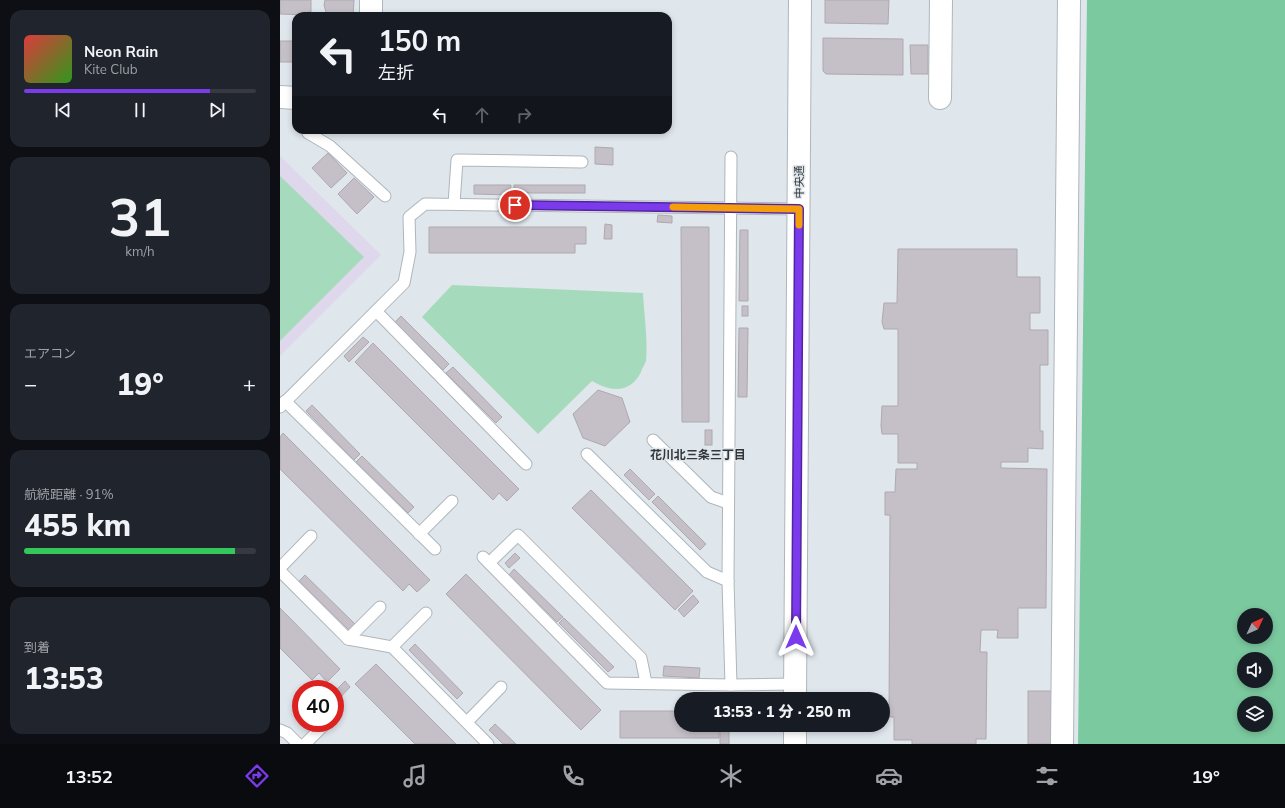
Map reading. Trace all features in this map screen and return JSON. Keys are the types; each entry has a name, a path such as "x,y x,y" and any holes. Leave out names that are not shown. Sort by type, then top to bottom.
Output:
{"street":[{"path":"371,0 371,12"},
{"name":"中央通","path":"796,692 800,0"},
{"path":"940,98 941,0"},
{"path":"1062,744 1068,0"},
{"path":"280,98 292,98"},
{"path":"795,732 795,744"}],"lane":[{"path":"310,134 330,146 385,196"},
{"path":"730,157 728,581 731,685"},
{"path":"454,204 457,160 582,162"},
{"path":"434,549 283,404 404,283 410,252 409,217 425,204 799,209"},
{"path":"376,311 526,464"},
{"path":"653,440 712,497 728,504"},
{"path":"587,454 708,572 728,581"},
{"path":"419,534 452,501"},
{"path":"280,568 311,536"},
{"path":"646,683 641,658 518,536 486,560 607,683 731,685 796,692"},
{"path":"280,571 348,640 392,647 488,744"},
{"path":"348,640 380,607"},
{"path":"392,647 426,613"},
{"path":"467,722 501,687"},
{"path":"280,730 287,733 298,744"},
{"path":"305,744 317,732"}],"shaded area":[{"path":"280,156 381,255 280,356"}],"green space":[{"path":"1087,0 1285,0 1285,744 1078,744"},
{"path":"280,176 364,257 280,341"},
{"path":"452,285 643,293 647,344 646,362 637,379 626,387 613,389 599,385 592,381 538,434 422,317"}],"building":[{"path":"280,0 311,0 311,12 292,12 292,14 280,14"},
{"path":"325,0 354,0 353,12 326,12 324,5"},
{"path":"825,0 889,0 888,24 825,23"},
{"path":"823,38 903,39 903,75 826,74 823,71"},
{"path":"280,41 292,41 292,62 280,62"},
{"path":"910,45 928,45 928,74 911,74"},
{"path":"595,147 613,148 613,165 595,164"},
{"path":"328,153 347,173 331,188 312,168"},
{"path":"354,178 374,197 357,214 338,194"},
{"path":"474,185 511,185 510,195 474,194"},
{"path":"514,185 585,185 585,193 514,193"},
{"path":"658,215 672,216 672,223 657,222"},
{"path":"605,224 612,225 612,239 604,239"},
{"path":"429,227 586,227 586,244 575,244 575,253 429,253"},
{"path":"681,227 709,227 709,422 682,422"},
{"path":"740,230 748,230 748,301 739,301"},
{"path":"898,249 1017,249 1017,277 1040,277 1040,313 1030,313 1030,330 1048,330 1048,365 1040,365 1040,431 1043,431 1043,449 1028,448 1028,462 1001,462 1001,468 1047,469 1046,608 1018,608 1018,638 997,638 998,630 981,630 980,652 987,652 986,739 976,739 976,744 912,744 912,740 894,740 894,717 890,717 889,692 890,515 885,515 885,492 895,492 896,469 917,469 917,463 898,463 898,434 882,434 881,426 882,406 898,406 898,329 884,329 882,322 884,303 897,303"},
{"path":"742,306 748,306 748,316 742,316"},
{"path":"401,316 449,364 443,370 395,322"},
{"path":"739,328 748,328 747,397 738,397"},
{"path":"363,337 369,342 349,362 344,356"},
{"path":"373,343 519,489 507,501 499,493 493,500 355,362"},
{"path":"453,367 502,417 496,423 446,373"},
{"path":"598,390 622,398 630,422 605,446 583,438 573,414"},
{"path":"312,405 360,454 354,460 306,411"},
{"path":"705,430 712,430 712,445 705,445"},
{"path":"283,433 430,580 417,592 409,584 403,591 280,469 280,437"},
{"path":"362,456 414,507 408,513 356,462"},
{"path":"630,469 655,494 649,500 624,475"},
{"path":"591,490 693,591 675,610 572,508"},
{"path":"658,496 706,544 700,550 652,502"},
{"path":"515,553 520,558 509,568 505,563"},
{"path":"514,569 563,617 557,622 509,575"},
{"path":"466,574 601,710 581,730 446,594"},
{"path":"305,575 356,625 350,631 299,581"},
{"path":"693,595 699,602 684,617 678,610"},
{"path":"280,608 340,669 329,680 325,680 319,673 312,680 280,648"},
{"path":"564,618 614,667 608,672 559,623"},
{"path":"415,644 463,693 457,699 409,650"},
{"path":"376,664 456,744 415,744 355,684"},
{"path":"664,666 700,668 699,678 663,676"},
{"path":"345,681 350,687 344,693"},
{"path":"1028,691 1055,691 1055,744 1028,744"},
{"path":"620,711 674,711 674,732 719,732 719,738 620,738"},
{"path":"495,724 516,744 503,744 489,730"},
{"path":"720,732 729,732 729,744 720,744"}],"slow traffic":[{"path":"673,207 799,209 799,225"}],"district":[{"name":"花川北三条三丁目","path":"698,454"}],"route":[{"path":"515,205 799,209 796,637"}]}
